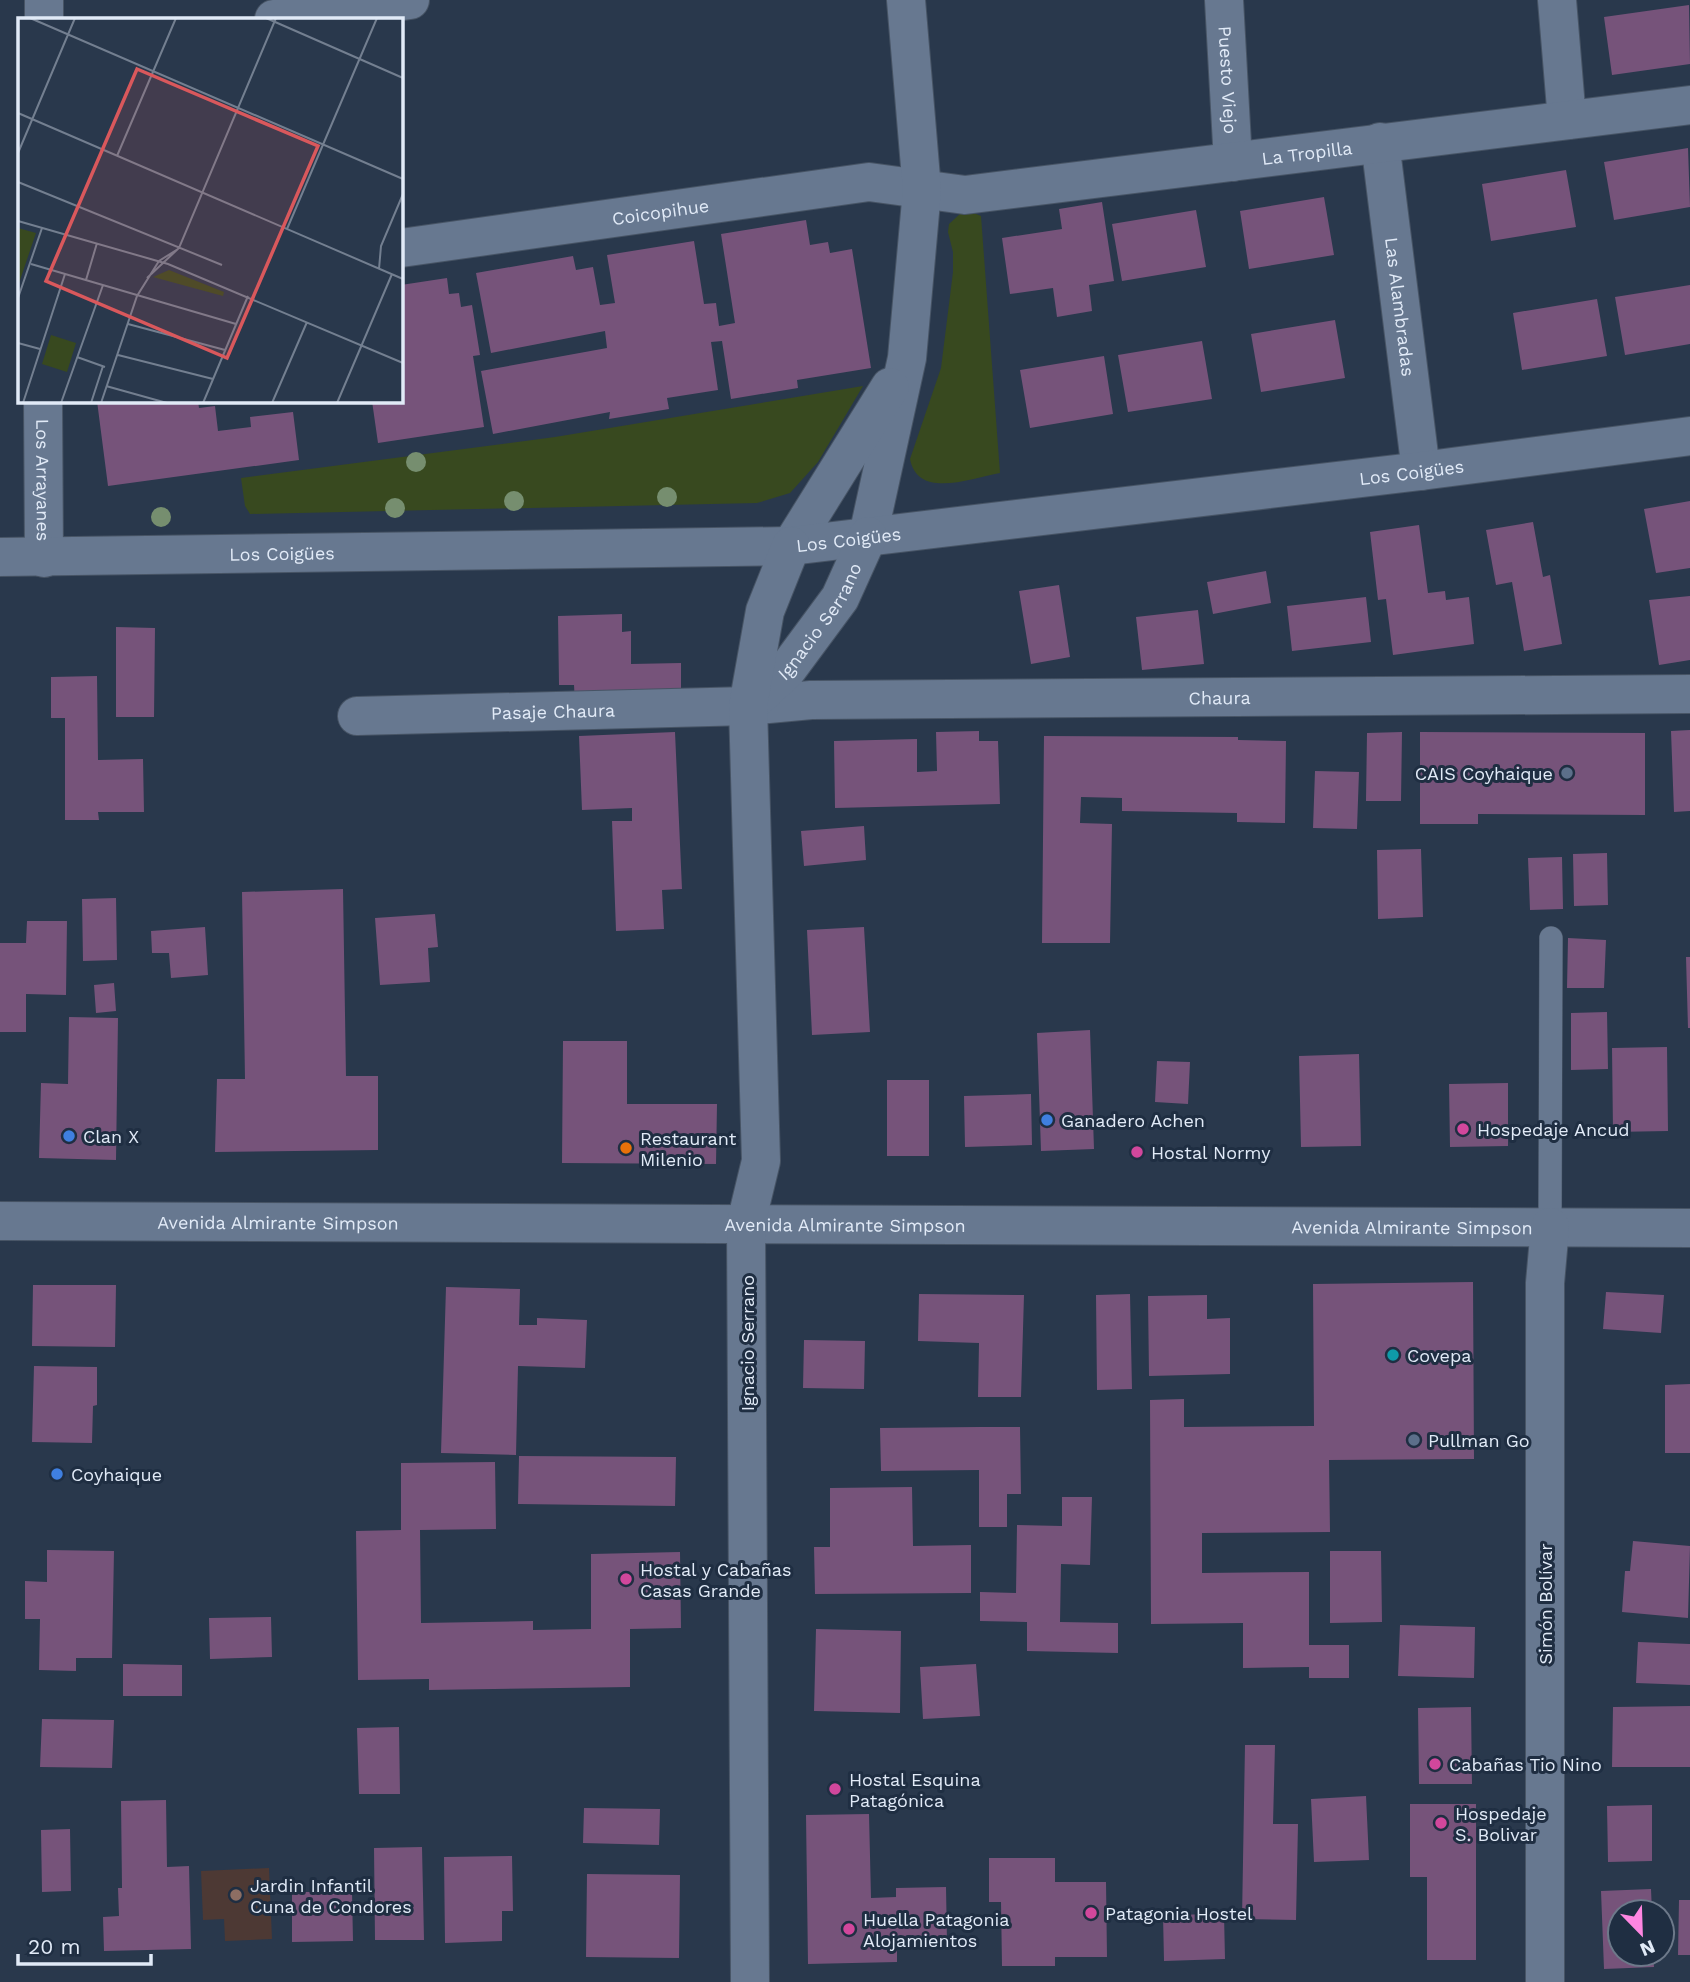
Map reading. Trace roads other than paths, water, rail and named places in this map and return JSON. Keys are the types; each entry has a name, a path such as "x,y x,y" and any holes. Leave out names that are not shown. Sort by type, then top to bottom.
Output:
{"street":[{"path":"44,0 44,18"},
{"path":"281,18 410,0"},
{"name":"Ignacio Serrano","path":"748,706 786,671 841,598 869,536 907,358 922,190 906,0"},
{"name":"Puesto Viejo","path":"1224,0 1233,162"},
{"path":"1557,0 1567,120"},
{"name":"La Tropilla","path":"922,190 965,195 1690,105"},
{"name":"Las Alambradas","path":"1380,142 1421,471"},
{"name":"Coicopihue","path":"402,248 869,182 922,190"},
{"name":"Ignacio Serrano","path":"750,1982 746,1223 761,1161 748,706 765,611 791,546 907,358"},
{"name":"Los Arrayanes","path":"43,402 44,558"},
{"name":"Los Coigües","path":"0,557 791,546 1690,436"},
{"name":"Chaura","path":"748,706 811,700 1690,694"},
{"name":"Pasaje Chaura","path":"357,716 748,706"},
{"name":"Avenida Almirante Simpson","path":"0,1221 1690,1228"},
{"name":"Simón Bolívar","path":"1545,1982 1545,1283 1550,1227"}],"lane":[{"path":"1550,1227 1551,938"}],"place":[{"name":"CAIS Coyhaique","path":"1567,773"},
{"name":"Ganadero Achen","path":"1047,1120"},
{"name":"Hospedaje Ancud","path":"1463,1129"},
{"name":"Clan X","path":"69,1136"},
{"name":"Restaurant Milenio","path":"626,1148"},
{"name":"Hostal Normy","path":"1137,1152"},
{"name":"Covepa","path":"1393,1355"},
{"name":"Pullman Go","path":"1414,1440"},
{"name":"Coyhaique","path":"57,1474"},
{"name":"Hostal y Cabañas Casas Grande","path":"626,1579"},
{"name":"Cabañas Tio Nino","path":"1435,1764"},
{"name":"Hostal Esquina Patagónica","path":"835,1789"},
{"name":"Hospedaje S. Bolivar","path":"1441,1823"},
{"name":"Jardin Infantil Cuna de Condores","path":"236,1895"},
{"name":"Patagonia Hostel","path":"1091,1913"},
{"name":"Huella Patagonia Alojamientos","path":"849,1929"}]}
